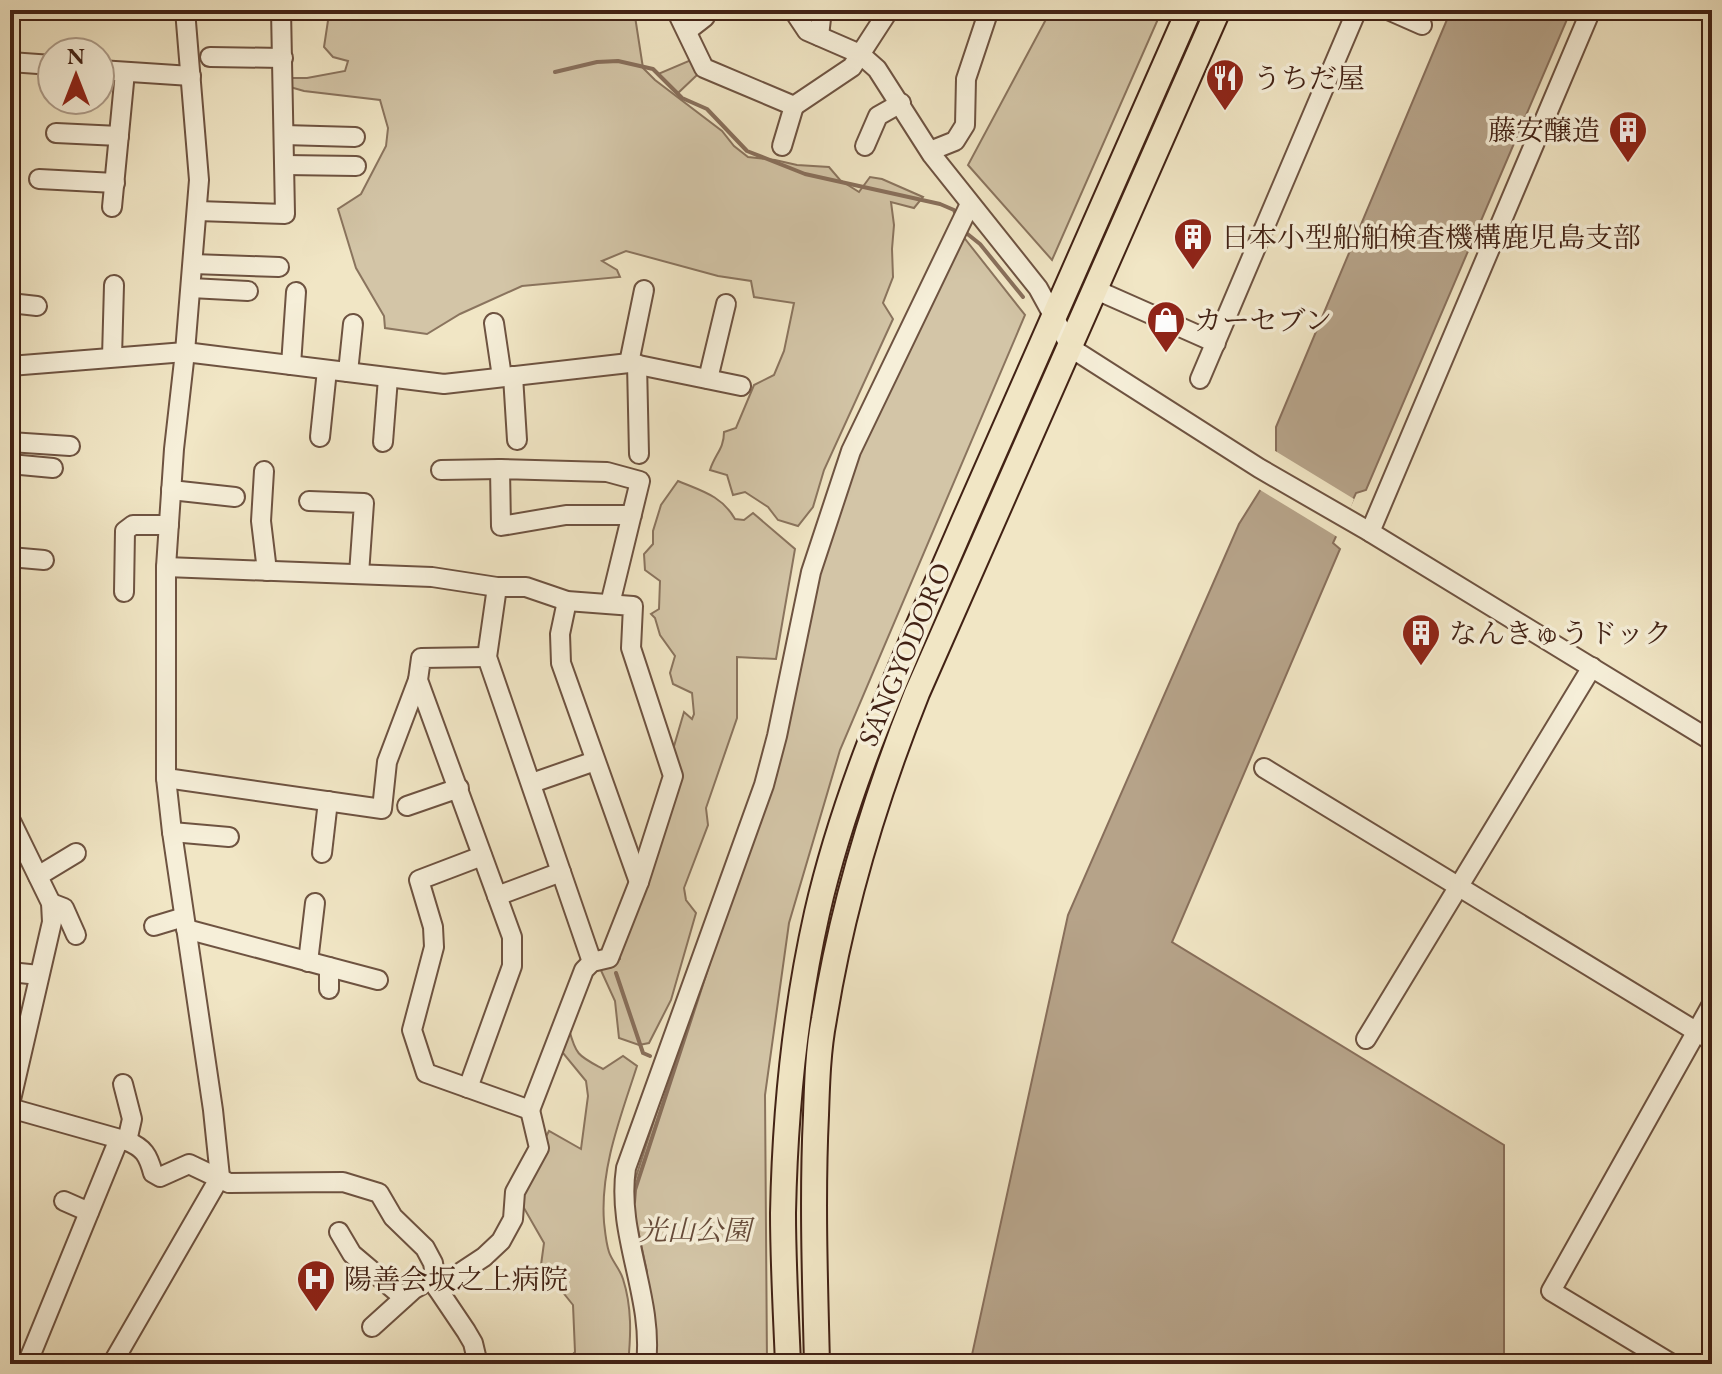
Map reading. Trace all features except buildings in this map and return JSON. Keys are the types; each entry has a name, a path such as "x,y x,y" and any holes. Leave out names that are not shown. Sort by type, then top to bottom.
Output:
{"main road":[{"name":"SANGYODORO","path":"788,1364 783,1215 786,1137 798,1019 817,913 857,775 1052,314 1189,10"},
{"name":"SANGYODORO","path":"817,1364 813,1198 817,1086 823,1020 857,863 889,762 917,693 1218,10"}],"street":[{"path":"112,1364 220,1177 166,778 166,567 198,211 198,155 185,10"},
{"path":"198,211 285,214 281,10"},
{"path":"676,10 704,68 794,106"},
{"path":"793,10 807,31 860,54 877,69 930,151 964,215 1038,288 1071,348 1259,468 1712,741"},
{"path":"819,36 822,10"},
{"path":"782,146 794,106 852,67 889,10"},
{"path":"930,151 955,141 965,125 966,79 989,10"},
{"path":"1200,379 1357,10"},
{"path":"1388,10 1422,25"},
{"path":"1362,528 1591,10"},
{"path":"687,31 705,17"},
{"path":"210,57 283,58"},
{"path":"10,62 36,64"},
{"path":"116,71 191,76"},
{"path":"112,207 125,72"},
{"path":"865,146 878,116 901,103"},
{"path":"56,133 119,136"},
{"path":"284,135 355,137"},
{"path":"285,165 356,166"},
{"path":"39,179 115,183"},
{"path":"646,1364 646,1314 623,1209 626,1168 764,785 811,572 851,451 964,215"},
{"path":"193,264 279,267"},
{"path":"112,357 114,285"},
{"path":"191,288 248,291"},
{"path":"1094,289 1216,343"},
{"path":"639,454 633,363 644,290"},
{"path":"291,365 296,292"},
{"path":"14,300 37,306"},
{"path":"708,379 726,304"},
{"path":"494,323 517,440"},
{"path":"348,372 353,324"},
{"path":"10,382 10,366 185,352 444,384 633,363 741,386"},
{"path":"320,437 327,370"},
{"path":"383,442 388,378"},
{"path":"10,442 70,446"},
{"path":"10,464 53,468"},
{"path":"500,469 501,526 566,515 632,515"},
{"path":"441,470 607,472 640,481 610,604"},
{"path":"264,471 261,521 267,571"},
{"path":"171,490 235,497"},
{"path":"309,501 364,503 359,574"},
{"path":"124,592 125,531 133,525 169,525"},
{"path":"10,557 44,560"},
{"path":"166,567 432,577 497,587 526,587 567,601 633,606 631,648 673,776 639,882 609,958 592,962 584,970 530,1110 539,1148 515,1192 513,1219 501,1241 484,1257 436,1283 414,1289 372,1327"},
{"path":"497,587 487,657 592,962"},
{"path":"567,601 560,634 561,663 639,882"},
{"path":"166,778 382,809 387,762 418,680 421,658 487,657"},
{"path":"1366,1039 1592,667"},
{"path":"418,680 512,937 512,966 468,1088"},
{"path":"532,783 595,761"},
{"path":"1264,768 1704,1036"},
{"path":"407,806 459,788"},
{"path":"322,853 328,801"},
{"path":"10,819 51,903 52,922 39,975 17,1041 10,1110 142,1147 153,1173 160,1177 189,1164 229,1183 343,1182 379,1193 393,1217 425,1248 433,1263 436,1283 473,1343 478,1364"},
{"path":"172,832 229,837"},
{"path":"10,863 35,869 76,853"},
{"path":"482,856 419,880 433,927 434,947 412,1030 426,1073 530,1110"},
{"path":"497,896 561,872"},
{"path":"51,903 64,908 76,935"},
{"path":"308,962 315,903"},
{"path":"154,926 185,923 308,962 378,980"},
{"path":"329,967 329,989"},
{"path":"10,972 39,975"},
{"path":"1672,1364 1551,1291 1704,1036 1712,1004"},
{"path":"27,1364 89,1212 132,1119 123,1084"},
{"path":"64,1201 89,1212"},
{"path":"339,1232 352,1254 404,1298"}],"green space":[{"path":"333,10 634,10 643,68 722,131 748,157 829,167 840,180 859,192 870,177 923,197 914,208 891,202 893,277 883,303 893,319 824,470 813,507 798,526 778,520 768,507 745,492 733,495 727,475 710,470 723,443 724,432 736,428 754,385 774,375 784,351 794,303 754,297 751,281 718,276 626,251 602,261 617,270 620,277 522,286 460,314 427,334 385,328 384,316 356,268 338,209 361,194 386,146 388,128 380,100 304,91 283,85 283,78 307,78 345,71 348,61 333,57 324,47 329,14"},
{"path":"1051,10 1162,10 1052,260 968,165"},
{"path":"691,60 697,75 678,93 658,74"},
{"name":"光山公園","path":"962,235 1025,315 840,750 789,923 765,1095 767,1364 645,1364 628,1202 779,729 809,572 872,408"},
{"path":"678,481 718,500 735,519 744,520 753,513 795,549 776,659 737,657 737,718 706,808 708,825 684,888 686,900 696,913 671,1000 649,1043 639,1045 619,1038 615,1001 599,966 606,961 620,959 619,934 684,712 692,719 694,714 692,693 673,684 670,673 675,656 660,635 651,614 659,609 660,581 645,570 644,554 653,544 653,531 661,505"},
{"path":"569,1029 577,1050 595,1065 603,1069 623,1056 637,1066 608,1162 604,1202 608,1248 622,1275 628,1300 628,1364 563,1364 575,1352 573,1305 541,1265 544,1243 524,1208 514,1198 549,1131 581,1149 588,1096 586,1081 558,1047"}],"shaded area":[{"path":"1451,10 1571,10 1366,490 1356,493 1333,543 1340,549 1172,942 1504,1145 1504,1364 970,1364 1068,915 1239,524 1276,465 1276,427"}],"pier":[{"path":"1272,449 1354,499 1339,538 1257,488 1272,464"}],"waterway":[{"path":"555,72 597,62 618,61 653,69 682,98 707,109 747,151 805,174 940,204 954,210 957,217"},
{"path":"965,232 980,244 1023,297"},
{"path":"634,1202 635,1190 709,963"},
{"path":"616,973 643,1053 650,1056"},
{"path":"636,1226 646,1272"}],"place":[{"name":"うちだ屋","path":"1225,112"},
{"name":"藤安醸造","path":"1628,164"},
{"name":"日本小型船舶検査機構鹿児島支部","path":"1193,271"},
{"name":"カーセブン","path":"1166,354"},
{"name":"なんきゅうドック","path":"1421,667"},
{"name":"陽善会坂之上病院","path":"316,1313"}]}
